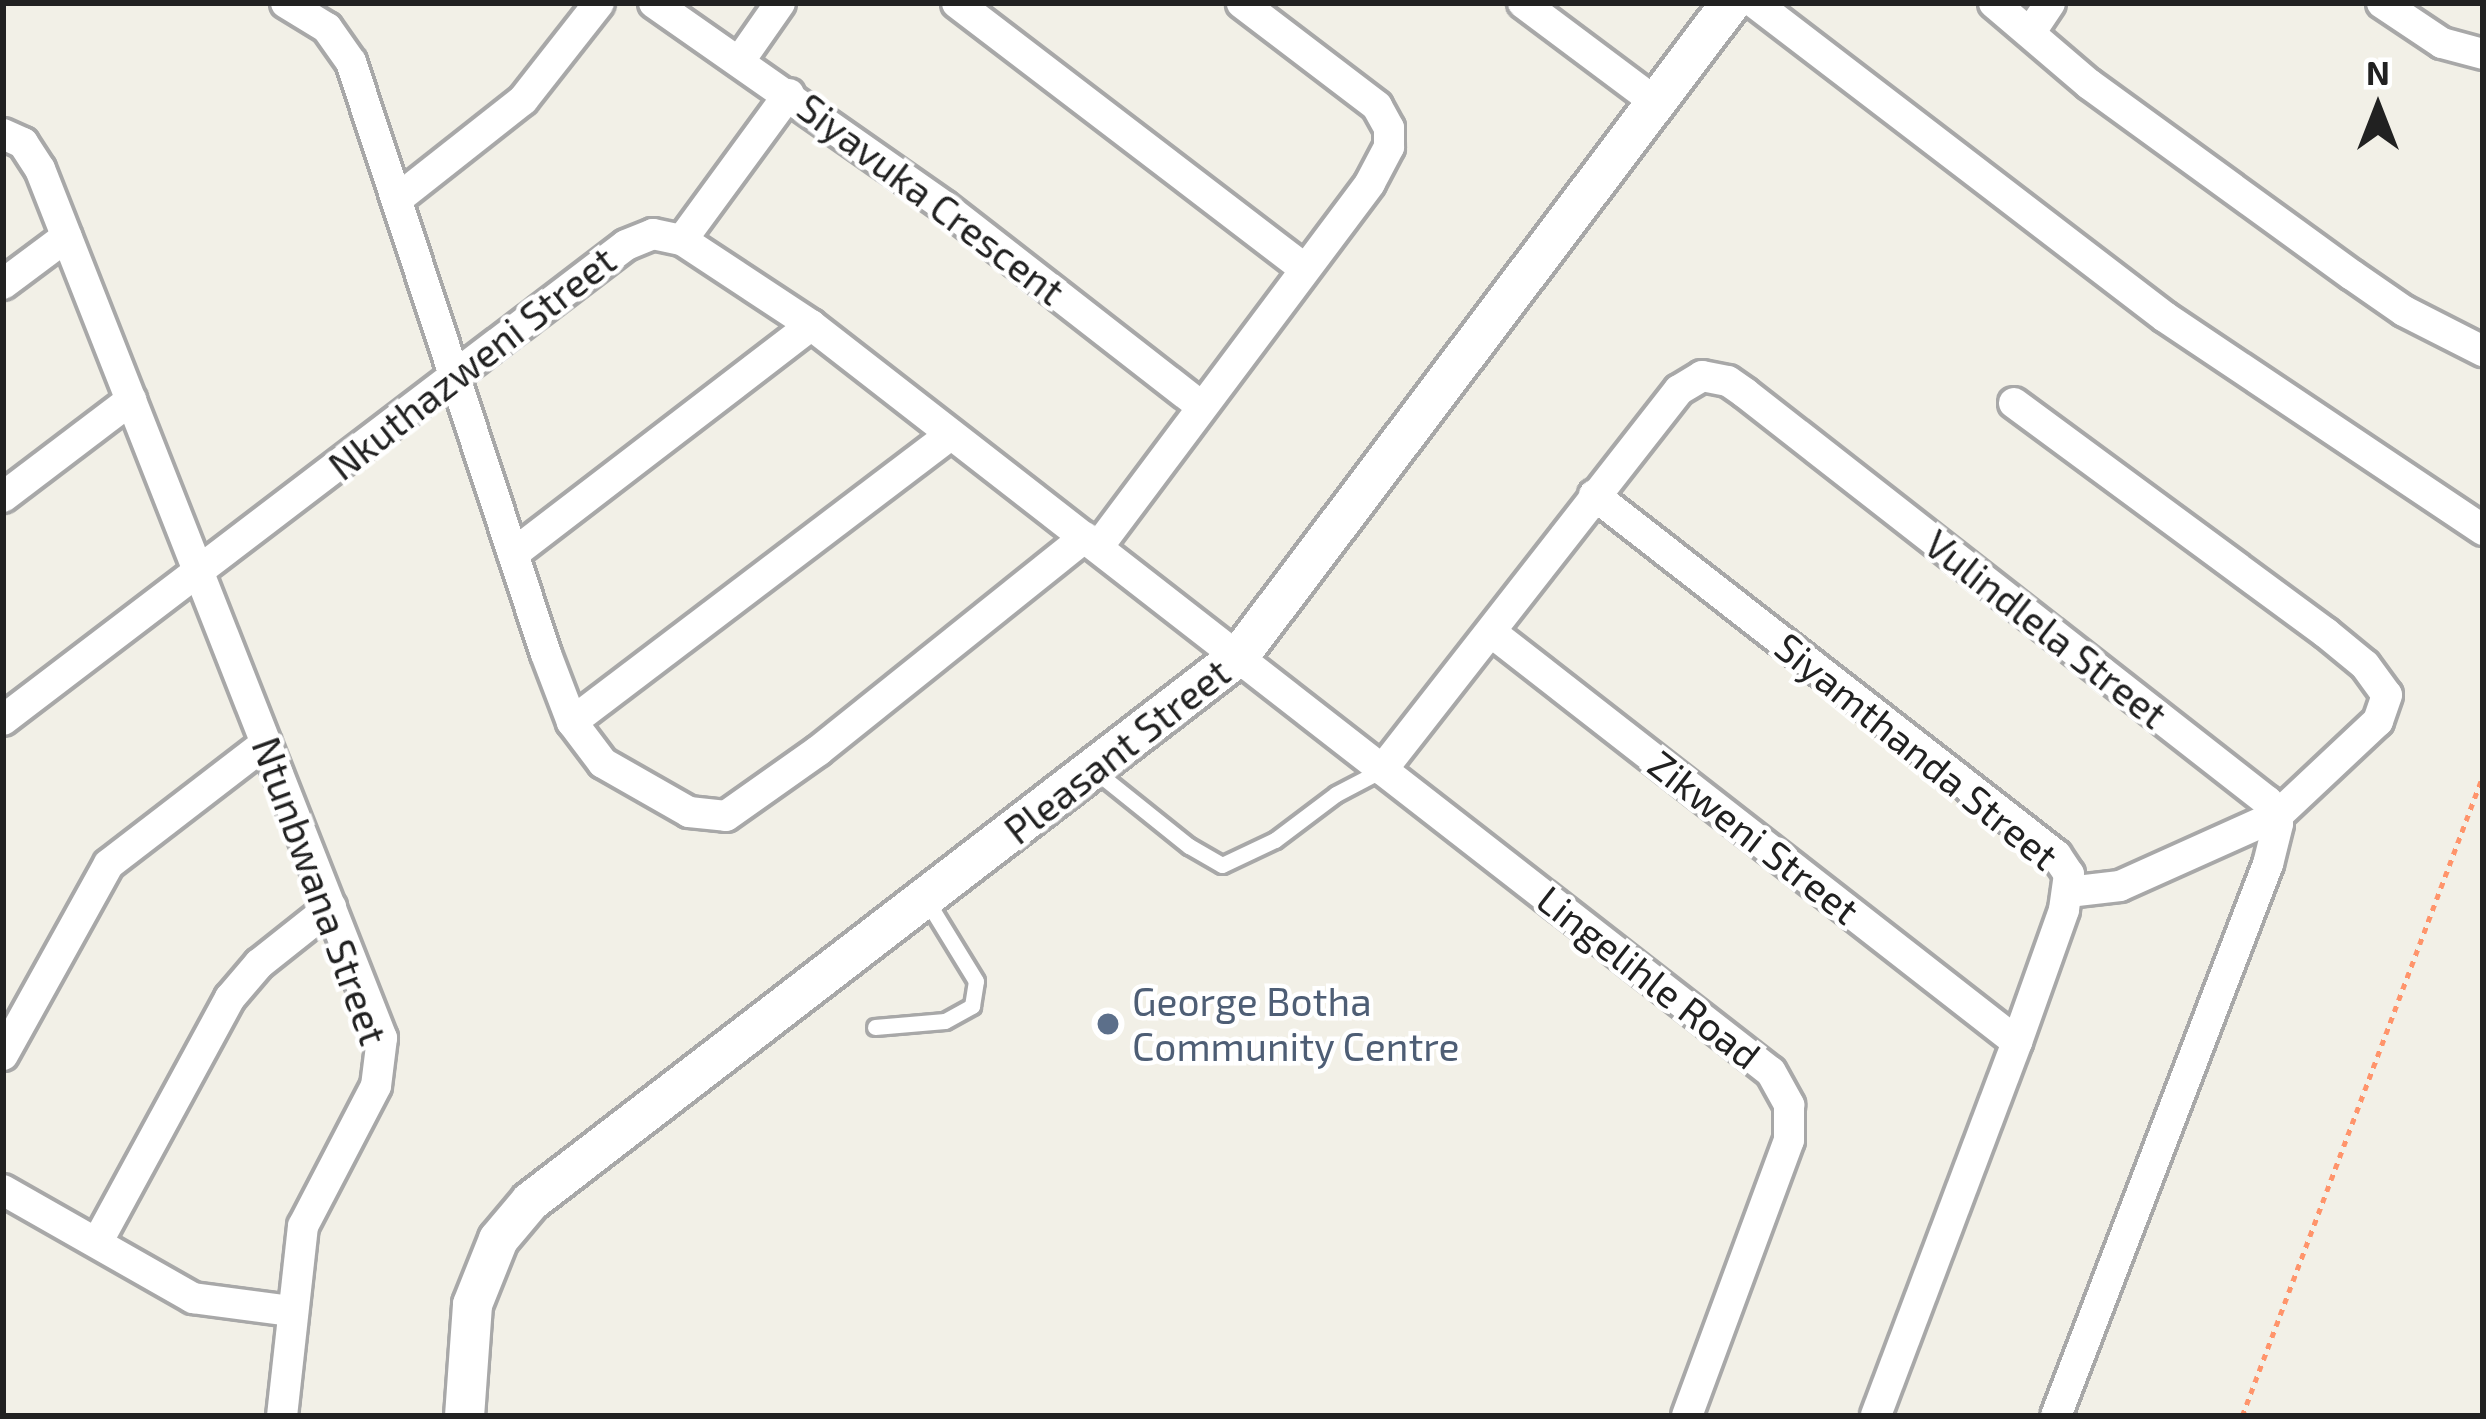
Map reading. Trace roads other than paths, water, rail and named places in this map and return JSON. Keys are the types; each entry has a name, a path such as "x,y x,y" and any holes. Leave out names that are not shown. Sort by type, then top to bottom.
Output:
{"street":[{"path":"286,3 327,28 345,50 400,196 513,554 572,722 603,763 689,812 726,816 818,752 1092,542 1201,406 1386,159 1389,128 1377,106 1242,3"},
{"path":"400,196 524,100 599,3"},
{"name":"Siyavuka Crescent","path":"654,3 740,59 1020,263 1201,406"},
{"path":"740,59 780,3"},
{"path":"958,3 1305,269"},
{"path":"1522,3 1654,101"},
{"name":"Pleasant Street","path":"464,1416 472,1304 498,1239 530,1201 1239,655 1730,3"},
{"path":"1756,3 2147,305 2483,530"},
{"path":"1994,3 2032,30 2090,84 2334,262 2404,310 2483,351"},
{"path":"2032,30 2050,3"},
{"path":"2382,3 2442,44 2483,54"},
{"path":"789,94 682,240 811,325 1239,655"},
{"name":"Ntunbwana Street","path":"3,134 29,151 66,236 377,1020 383,1061 376,1085 303,1226 282,1416"},
{"name":"Nkuthazweni Street","path":"3,720 626,245 653,234 682,240"},
{"path":"3,284 66,236"},
{"path":"513,554 811,325"},
{"name":"Vulindlela Street","path":"1382,770 1594,495 1690,379 1728,382 2251,787 2278,815"},
{"path":"3,497 131,400"},
{"path":"2014,403 2326,633 2383,685 2386,707 2378,721 2278,815 2120,886 2068,892"},
{"path":"572,722 950,435"},
{"name":"Siyamthanda Street","path":"1594,495 2056,855 2069,874 2068,892 2017,1042 1876,1416"},
{"name":"Zikweni Street","path":"1491,632 2017,1042"},
{"name":"Lingelihle Road","path":"1239,655 1772,1072 1782,1086 1789,1105 1789,1140 1687,1416"},
{"path":"3,1055 109,864 266,743"},
{"path":"2056,1416 2268,864 2278,815"},
{"path":"98,1241 230,998 259,964 331,908"},
{"path":"3,1190 193,1298 290,1311"}],"lane":[{"path":"1094,770 1189,846 1222,865 1275,840 1336,794 1382,770"},
{"path":"875,1028 945,1021 972,1006 976,981 925,898"}],"place":[{"name":"George Botha Community Centre","path":"1108,1024"}]}
